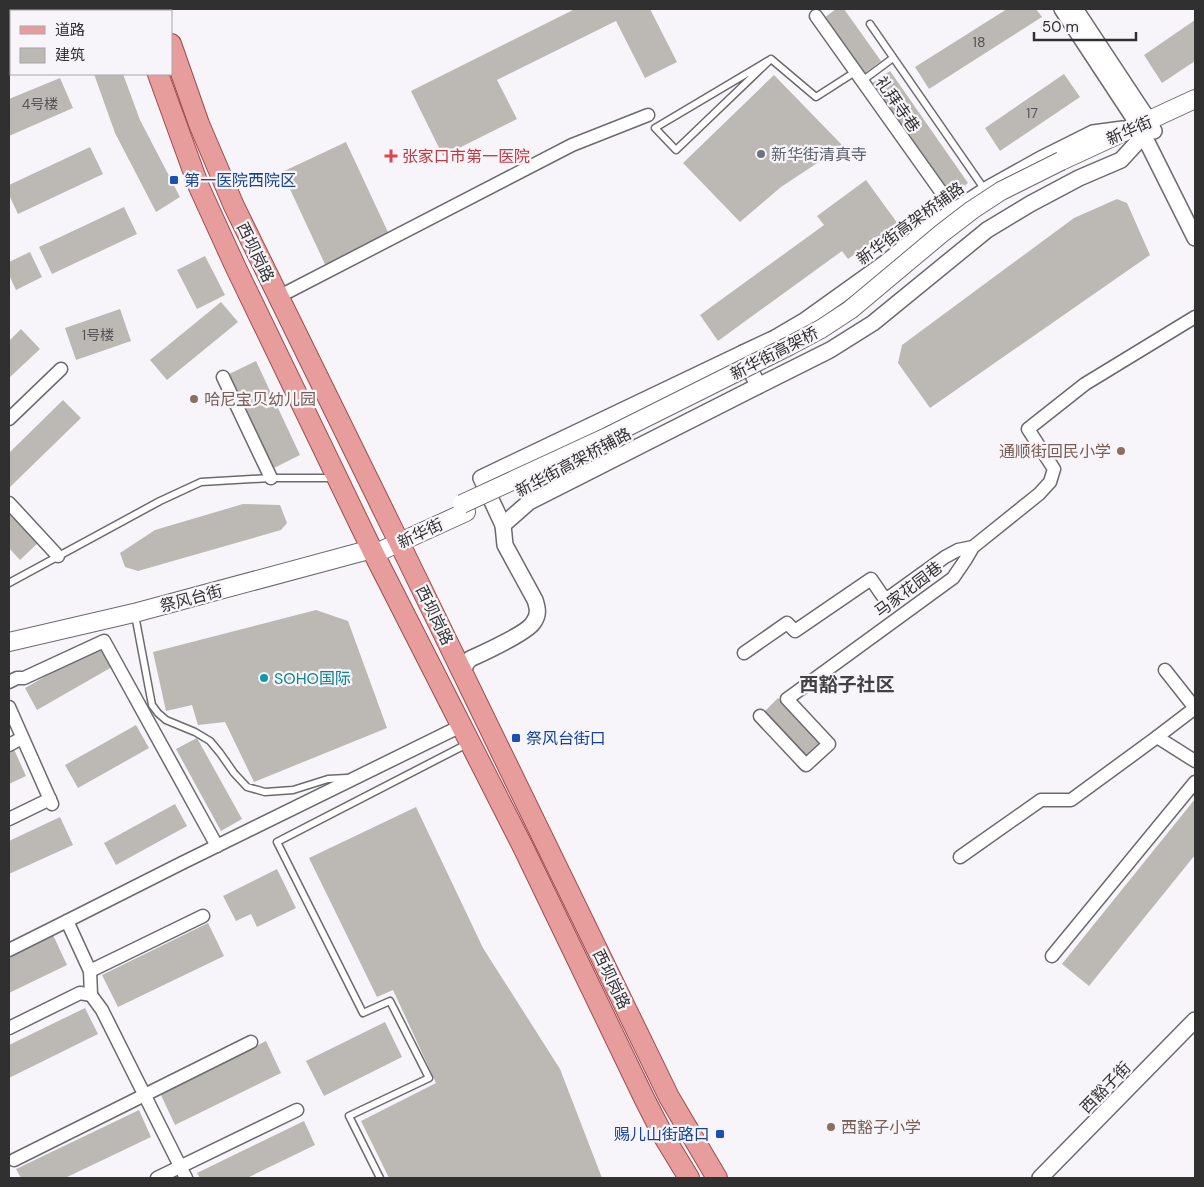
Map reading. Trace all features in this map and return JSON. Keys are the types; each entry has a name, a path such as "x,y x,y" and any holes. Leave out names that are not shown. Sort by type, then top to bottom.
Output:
{"main road":[{"name":"西坝岗路","path":"172,47 199,124 234,206 669,1097 717,1178"},
{"name":"西坝岗路","path":"158,75 199,187 240,277 372,549 528,856 645,1100 664,1137 689,1178"},
{"name":"新华街","path":"1146,128 1195,100"},
{"name":"新华街","path":"1063,165 1146,128 1195,111"},
{"name":"新华街高架桥","path":"464,508 821,329 850,310 972,210 1001,191 1063,165"},
{"name":"新华街","path":"372,549 464,508"},
{"name":"祭风台街","path":"9,642 135,613 372,549"}],"street":[{"path":"1062,9 1146,128"},
{"path":"1075,9 1146,128 1195,238"},
{"name":"礼拜寺巷","path":"816,16 954,210"},
{"path":"278,297 572,145 648,115"},
{"name":"新华街高架桥辅路","path":"1146,128 1121,160 1079,178 987,230 872,323 830,350 530,502 503,525 482,478 775,338 804,321 954,210 985,190 1041,159 1093,133 1146,128"},
{"name":"马家花园巷","path":"760,716 806,765 829,744 786,699 952,578 973,547 1039,494 1050,482 1054,469 1028,429 1085,384 1195,316"},
{"path":"743,353 758,386"},
{"path":"9,419 61,369"},
{"path":"223,377 271,478"},
{"path":"9,503 58,556"},
{"path":"463,673 470,659 525,631 533,624 537,617 538,610 535,600 506,545 503,525"},
{"path":"744,653 788,623 795,631 871,578 882,595 888,598 945,557 958,550 973,547"},
{"path":"9,682 17,678 24,678 104,641 217,846"},
{"path":"960,857 1041,800 1070,800 1195,708 1166,670"},
{"path":"9,708 51,802 9,819"},
{"path":"9,950 355,778 466,734"},
{"path":"1157,737 1195,761"},
{"path":"9,745 22,738"},
{"path":"1052,956 1195,782"},
{"path":"90,971 203,916"},
{"path":"67,921 90,971 91,995 102,1010 183,1173"},
{"path":"9,1028 80,993 91,995"},
{"name":"西豁子街","path":"1040,1178 1195,1020"},
{"path":"14,1160 251,1042"},
{"path":"157,1178 183,1173 298,1110"}],"lane":[{"path":"870,24 985,190"},
{"path":"771,59 816,97 893,58"},
{"path":"771,59 676,150 655,128 696,103 771,59"},
{"path":"9,583 160,501 201,482 271,478 338,478"},
{"path":"135,613 152,705 166,720 195,732 210,741 247,787 265,792 274,792 293,790 328,779 355,778"},
{"path":"380,1178 349,1116 429,1078 390,1001 363,1013 277,842 466,734"}],"building":[{"path":"104,9 104,10 77,10"},
{"path":"575,9 650,9 677,62 645,78 616,21 497,80 517,119 443,156 411,91"},
{"path":"836,9 844,9 881,61 864,74 824,18"},
{"path":"1007,9 1036,9 1042,17 929,89 915,67"},
{"path":"1195,20 1195,61 1162,83 1144,55"},
{"path":"890,71 968,183 949,196 871,84"},
{"path":"1064,74 1080,97 1000,151 985,128"},
{"path":"94,75 123,75 140,120 180,197 156,212 115,133"},
{"name":"新华街清真寺","path":"774,75 843,146 781,187 740,222 683,163"},
{"path":"60,78 73,108 9,136 9,99"},
{"path":"346,142 394,245 330,275 282,172"},
{"path":"90,147 103,174 18,214 9,195 9,185"},
{"path":"866,180 898,224 848,259 842,251 718,341 700,315 824,225 817,216"},
{"path":"1117,199 1127,203 1150,255 930,408 898,363 902,345 1074,218"},
{"path":"124,207 137,234 52,274 39,247"},
{"path":"30,252 42,277 16,290 9,275 9,262"},
{"path":"205,256 225,295 197,309 177,270"},
{"path":"221,302 238,322 167,380 150,360"},
{"path":"120,309 131,341 76,360 65,328"},
{"path":"21,329 40,349 9,378 9,341"},
{"path":"256,361 300,455 270,470 225,376"},
{"path":"63,400 81,418 9,488 9,453"},
{"path":"243,504 280,505 287,523 281,530 138,571 125,567 120,553 155,530"},
{"path":"9,510 39,542 20,560 9,548"},
{"name":"SOHO国际","path":"316,610 348,621 387,728 254,782 225,722 198,725 192,705 166,711 153,652"},
{"path":"100,645 112,667 37,710 25,688"},
{"path":"778,698 823,745 805,762 761,715"},
{"path":"136,725 149,748 78,788 65,765"},
{"path":"197,738 242,819 221,831 176,749"},
{"path":"13,747 26,776 9,784 9,749"},
{"path":"1195,799 1195,855 1089,986 1062,964"},
{"path":"175,804 187,826 116,865 104,843"},
{"path":"416,807 483,948 560,1069 602,1178 389,1178 361,1121 436,1083 393,990 377,997 309,858"},
{"path":"60,817 73,845 9,874 9,841"},
{"path":"277,869 296,908 257,927 251,914 236,921 223,896"},
{"path":"208,923 224,956 118,1007 102,975"},
{"path":"53,935 67,965 9,993 9,955"},
{"path":"85,1008 98,1034 9,1078 9,1045"},
{"path":"385,1022 402,1057 324,1096 306,1061"},
{"path":"266,1041 281,1073 175,1125 160,1093"},
{"path":"139,1110 151,1137 65,1178 21,1178 16,1169"},
{"path":"304,1121 315,1145 247,1178 200,1178 197,1173"}],"place":[{"name":"新华街清真寺","path":"761,154"},
{"name":"张家口市第一医院","path":"391,156"},
{"name":"第一医院西院区","path":"174,180"},
{"name":"哈尼宝贝幼儿园","path":"194,399"},
{"name":"通顺街回民小学","path":"1121,451"},
{"name":"SOHO国际","path":"264,678"},
{"name":"祭风台街口","path":"516,738"},
{"name":"西豁子小学","path":"831,1127"},
{"name":"赐儿山街路口","path":"720,1134"}],"district":[{"name":"西豁子社区","path":"847,684"}]}
